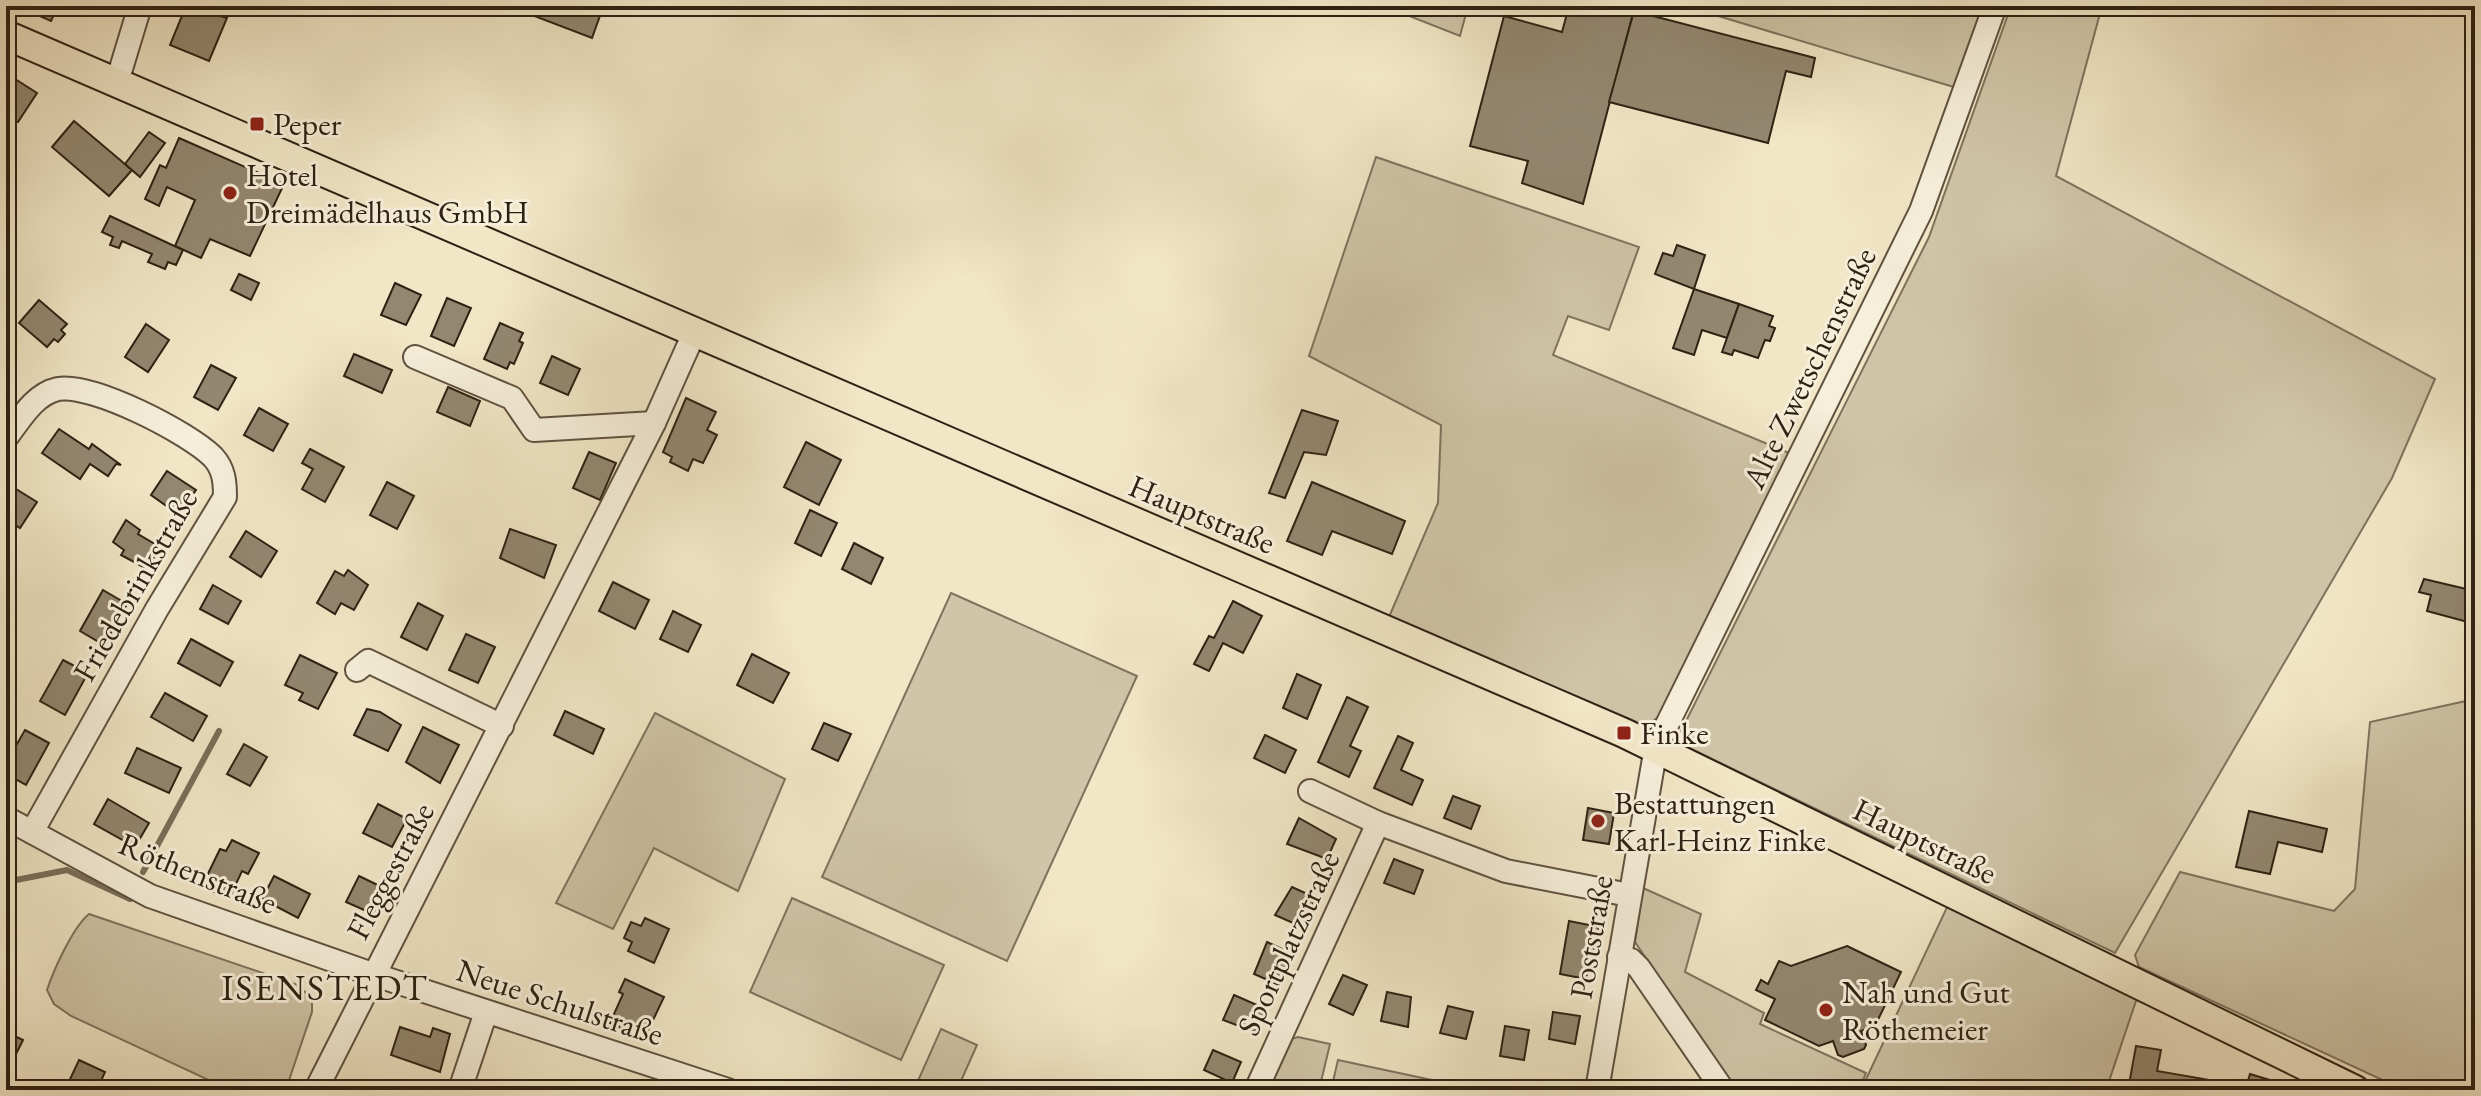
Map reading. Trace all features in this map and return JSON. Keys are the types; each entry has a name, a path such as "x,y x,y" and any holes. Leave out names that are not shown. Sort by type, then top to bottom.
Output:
{"main road":[{"name":"Hauptstraße","path":"6,35 1656,747 2355,1090"}],"street":[{"path":"117,82 140,6"},
{"name":"Alte Zwetschenstraße","path":"1656,747 1921,211 1995,6"},
{"name":"Fleggestraße","path":"316,1090 372,974 502,726 654,423 695,331"},
{"path":"415,357 512,398 534,430 654,423"},
{"name":"Friedebrinkstraße","path":"6,438 37,399 58,389 79,390 118,402 157,420 213,457 226,478 225,497 157,609 32,832"},
{"path":"357,670 368,661 502,726"},
{"name":"Poststraße","path":"1597,1090 1656,747"},
{"name":"Sportplatzstraße","path":"1310,791 1378,823 1506,871 1629,895"},
{"name":"Röthenstraße","path":"6,818 150,896 372,974"},
{"name":"Sportplatzstraße","path":"1256,1090 1378,823"},
{"path":"1619,957 1631,960 1639,968 1723,1090"},
{"name":"Neue Schulstraße","path":"372,974 728,1090"},
{"path":"460,1090 486,1012"}],"shaded area":[{"path":"1384,6 1468,6 1460,36"},
{"path":"1685,6 1987,6 1957,88"},
{"path":"2011,6 2102,6 2056,176 2435,379 2392,478 2115,953 1679,743 1681,731 1929,237"},
{"path":"1376,157 1639,247 1609,330 1568,316 1553,355 1794,455 1663,713 1646,727 1389,617 1438,503 1441,425 1309,356"},
{"path":"951,593 1137,676 1007,961 822,877"},
{"path":"2475,699 2475,1090 2404,1090 2139,967 2135,955 2180,872 2334,911 2355,889 2370,722"},
{"path":"655,713 785,779 738,891 654,848 613,929 556,903"},
{"path":"1643,888 1701,914 1685,972 1764,1013 1760,1024 1866,1073 1859,1090 1735,1090 1635,942"},
{"path":"792,898 944,965 901,1060 750,992"},
{"path":"1949,903 2138,995 2106,1090 1861,1090"},
{"path":"89,914 298,985 312,999 312,1012 286,1089 230,1090 71,1016 54,1004 47,990 50,981 71,938"},
{"path":"941,1029 977,1045 957,1090 932,1090 917,1083"},
{"path":"1298,1037 1330,1044 1319,1090 1265,1090 1288,1040"},
{"path":"1338,1060 1479,1090 1331,1090"}],"building":[{"path":"17,6 58,6 51,21"},
{"path":"186,6 227,18 209,61 170,45"},
{"path":"508,6 592,6 602,10 592,38"},
{"path":"1569,6 1635,6 1583,204 1522,183 1528,161 1470,146 1504,16 1562,32"},
{"path":"1634,11 1815,58 1811,77 1786,71 1768,143 1609,102"},
{"path":"12,77 37,93 18,122 13,120 6,131 6,87"},
{"path":"74,121 132,170 109,196 52,147"},
{"path":"149,132 165,143 140,177 125,164"},
{"name":"Hotel Dreimädelhaus GmbH","path":"179,138 284,184 250,256 210,239 201,258 175,246 195,200 167,187 159,206 145,199 160,165 166,168"},
{"path":"110,216 183,250 176,265 168,262 165,269 148,262 152,254 122,241 119,248 110,245 113,237 102,232"},
{"path":"1677,245 1705,255 1694,289 1655,274 1663,253 1673,256"},
{"path":"239,274 259,283 251,300 231,290"},
{"path":"395,283 421,295 406,325 381,315"},
{"path":"1694,289 1739,304 1727,338 1702,330 1694,355 1673,348"},
{"path":"447,298 471,308 454,346 431,336"},
{"path":"39,300 67,324 61,330 65,334 47,347 19,323"},
{"path":"1739,304 1773,316 1769,326 1775,328 1770,341 1765,340 1758,358 1734,350 1732,355 1722,352"},
{"path":"500,323 523,333 519,341 523,343 514,364 510,362 507,369 484,359"},
{"path":"146,324 169,340 148,372 125,357"},
{"path":"354,354 392,370 382,393 344,376"},
{"path":"552,356 580,369 568,395 540,383"},
{"path":"211,365 236,378 218,410 194,397"},
{"path":"448,387 480,401 470,426 437,412"},
{"path":"686,398 716,412 707,430 717,435 703,463 693,459 688,471 670,462 672,457 663,452"},
{"path":"259,408 288,424 273,451 244,435"},
{"path":"1302,410 1338,421 1326,455 1304,452 1285,498 1269,493"},
{"path":"59,429 89,449 92,444 121,465 116,464 108,476 90,464 80,479 42,453"},
{"path":"806,442 841,460 819,505 784,487"},
{"path":"310,449 344,467 325,502 302,489 313,469 302,463"},
{"path":"589,452 616,463 600,500 573,488"},
{"path":"167,471 196,490 179,515 151,495"},
{"path":"387,482 414,496 397,529 370,515"},
{"path":"1312,482 1405,521 1392,554 1332,531 1322,555 1287,541"},
{"path":"8,484 37,502 20,528 6,519"},
{"path":"810,510 837,523 821,556 795,543"},
{"path":"126,520 140,530 138,534 160,547 147,569 121,555 124,550 113,542"},
{"path":"510,529 556,545 544,578 500,558"},
{"path":"246,531 277,551 261,577 230,557"},
{"path":"854,543 883,558 871,584 842,569"},
{"path":"348,570 368,585 354,610 341,603 335,614 317,603 335,571 344,576"},
{"path":"2424,579 2475,591 2475,624 2427,611 2431,595 2419,592"},
{"path":"613,582 649,600 635,629 599,611"},
{"path":"213,585 241,601 228,624 200,609"},
{"path":"103,590 127,604 104,645 80,631"},
{"path":"1233,601 1262,616 1243,653 1223,643 1209,671 1194,664 1209,636 1214,638"},
{"path":"418,603 443,616 427,650 401,637"},
{"path":"673,611 701,625 688,652 660,639"},
{"path":"466,634 495,647 478,683 449,670"},
{"path":"191,639 233,662 220,686 178,663"},
{"path":"752,654 789,673 773,703 737,685"},
{"path":"300,655 337,673 318,709 299,700 303,693 285,685"},
{"path":"63,660 88,673 65,715 40,701"},
{"path":"1297,674 1321,685 1307,719 1283,708"},
{"path":"165,693 207,716 193,741 151,717"},
{"path":"1347,697 1368,707 1350,746 1361,751 1349,777 1318,762"},
{"path":"367,709 380,712 401,725 388,751 354,735"},
{"path":"565,711 604,729 593,754 554,735"},
{"path":"824,723 851,734 838,761 812,749"},
{"path":"423,727 459,745 440,783 406,762"},
{"path":"25,730 49,743 26,785 6,774 6,763"},
{"path":"1265,735 1296,750 1285,773 1254,758"},
{"path":"1398,736 1413,743 1401,770 1423,780 1412,805 1374,788"},
{"path":"244,744 267,757 250,786 227,774"},
{"path":"137,748 181,768 169,793 125,773"},
{"path":"1453,796 1480,806 1471,829 1444,818"},
{"path":"108,799 149,823 135,847 94,824"},
{"path":"378,804 407,819 392,847 363,833"},
{"path":"1588,808 1614,813 1609,844 1583,840"},
{"path":"2249,811 2327,829 2322,852 2278,842 2270,874 2236,867"},
{"path":"1299,818 1336,839 1327,859 1287,844"},
{"path":"232,840 259,853 248,874 242,871 229,899 202,886 220,849 226,851"},
{"path":"1394,859 1423,870 1414,894 1384,883"},
{"path":"274,876 310,894 298,918 262,899"},
{"path":"359,876 386,889 373,914 346,902"},
{"path":"1292,887 1316,898 1302,927 1275,915"},
{"path":"645,918 669,929 654,963 628,951 632,942 624,938 631,922 641,926"},
{"path":"1569,921 1599,927 1596,949 1591,948 1586,979 1560,974"},
{"path":"1267,942 1291,953 1279,985 1254,974"},
{"name":"Nah und Gut Röthemeier","path":"1847,946 1901,972 1875,1026 1861,1031 1866,1045 1864,1049 1843,1057 1838,1055 1833,1041 1819,1046 1765,1020 1775,999 1756,990 1761,980 1768,984 1779,961 1791,966"},
{"path":"1343,975 1367,985 1353,1015 1329,1004"},
{"path":"625,979 664,997 644,1039 610,1023 623,994 619,992"},
{"path":"1387,992 1411,997 1408,1027 1381,1021"},
{"path":"1234,995 1266,1009 1255,1032 1223,1020"},
{"path":"1448,1006 1473,1012 1466,1039 1440,1033"},
{"path":"1553,1012 1580,1016 1575,1044 1549,1039"},
{"path":"1505,1026 1529,1030 1524,1060 1500,1056"},
{"path":"400,1027 430,1037 433,1028 450,1034 440,1072 391,1055"},
{"path":"6,1032 23,1040 11,1064 6,1061"},
{"path":"2136,1046 2161,1050 2157,1071 2221,1082 2220,1090 2128,1090"},
{"path":"1213,1050 1241,1062 1232,1083 1204,1070"},
{"path":"79,1060 105,1072 97,1090 65,1090"},
{"path":"2250,1074 2273,1081 2270,1090 2245,1090"}],"waterway":[{"path":"143,872 219,731"},
{"path":"6,882 67,870 130,899"}],"place":[{"name":"Peper","path":"257,124"},
{"name":"Hotel Dreimädelhaus GmbH","path":"230,193"},
{"name":"Finke","path":"1624,733"},
{"name":"Bestattungen Karl-Heinz Finke","path":"1598,821"},
{"name":"Nah und Gut Röthemeier","path":"1826,1010"}],"district":[{"name":"ISENSTEDT","path":"325,987"}]}
